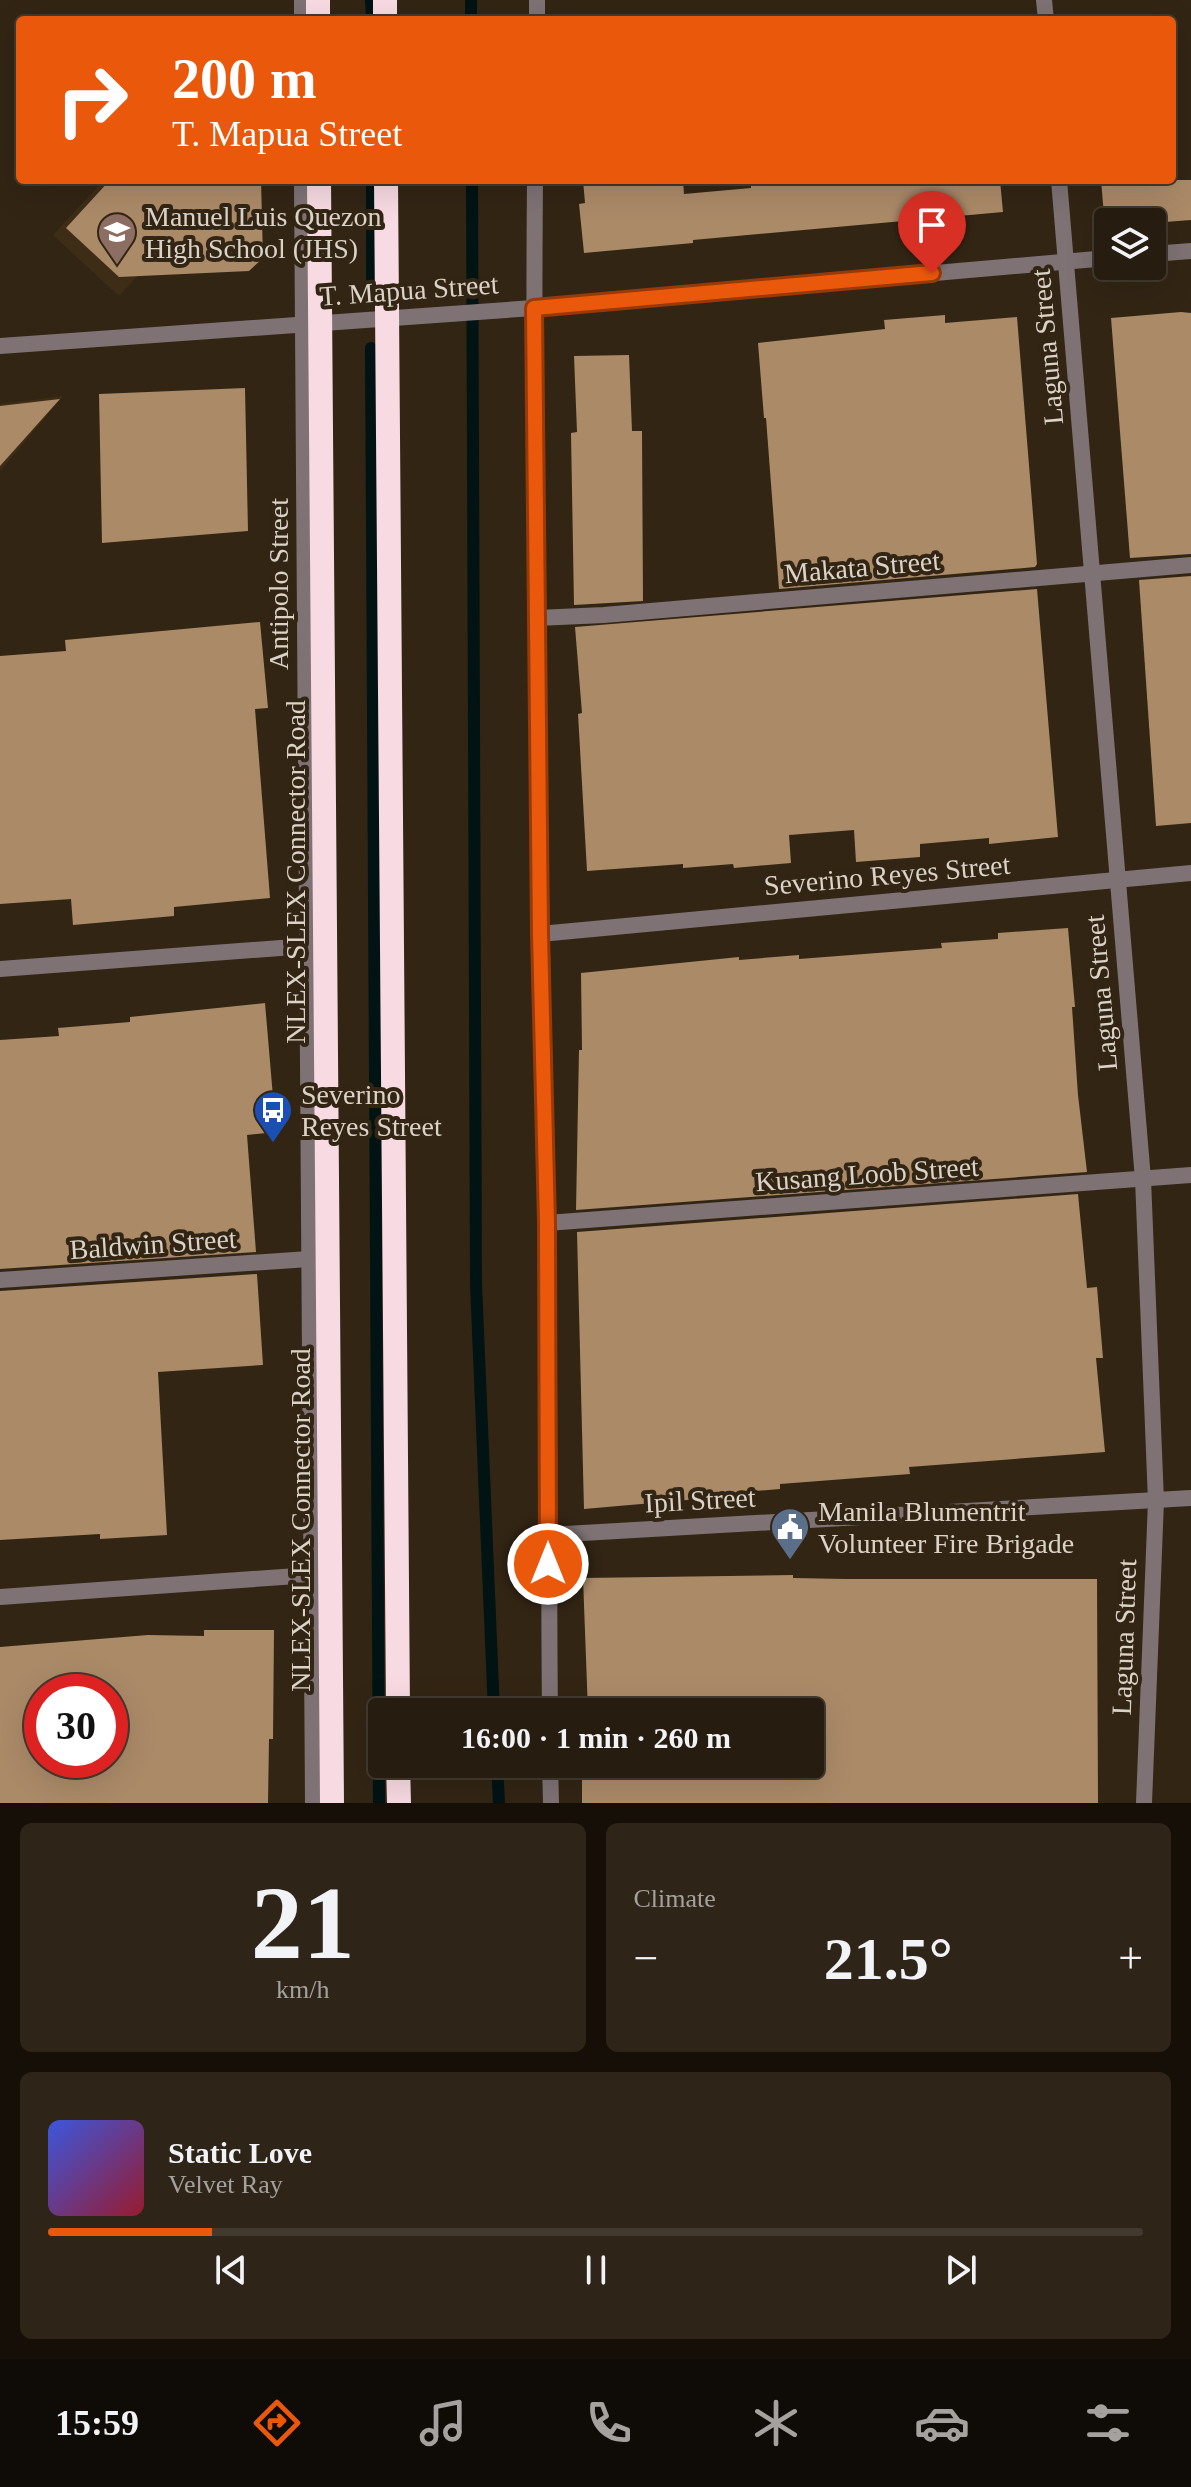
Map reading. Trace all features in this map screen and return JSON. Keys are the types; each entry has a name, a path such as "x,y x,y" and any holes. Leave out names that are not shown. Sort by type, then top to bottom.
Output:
{"highway":[{"name":"NLEX-SLEX Connector Road","path":"319,184 332,1803"},
{"path":"386,184 398,1698"},
{"path":"398,1778 399,1803"}],"street":[{"name":"Antipolo Street","path":"302,184 313,1803"},
{"path":"535,184 550,1698"},
{"name":"Laguna Street","path":"1059,184 1143,1179 1156,1501 1144,1803"},
{"path":"1166,253 1191,251"},
{"name":"T. Mapua Street","path":"0,346 534,308 1094,259"},
{"name":"Makata Street","path":"537,618 604,615 1191,565"},
{"name":"Severino Reyes Street","path":"540,934 1191,873"},
{"path":"0,969 307,946"},
{"name":"Kusang Loob Street","path":"547,1223 1191,1175"},
{"name":"Baldwin Street","path":"0,1280 309,1259"},
{"name":"Ipil Street","path":"548,1535 1191,1498"},
{"path":"0,1597 311,1575"},
{"path":"550,1778 551,1803"}],"shaded area":[{"name":"Manuel Luis Quezon High School (JHS)","path":"100,184 222,184 119,296 53,235"},
{"path":"63,396 0,471 0,404"}],"building":[{"path":"1176,180 1191,180 1191,220 1166,222 1166,208 1103,208 1101,184 1176,184"},
{"path":"106,184 261,184 263,258 249,271 119,277 66,228"},
{"path":"583,184 683,184 684,194 751,188 751,184 1000,184 1003,212 584,253 579,204 585,203"},
{"path":"1191,313 1191,554 1130,558 1111,318"},
{"path":"945,315 945,323 1017,317 1037,564 1035,567 779,589 758,343 885,329 884,320"},
{"path":"629,355 632,431 642,431 643,601 574,605 571,433 577,432 574,356"},
{"path":"245,388 248,531 102,543 99,394"},
{"path":"60,399 0,466 0,406"},
{"path":"1191,576 1191,823 1156,826 1139,580"},
{"path":"1037,589 1058,837 989,844 989,838 920,844 920,857 856,862 854,830 789,835 791,863 734,868 733,864 683,868 683,864 587,871 578,714 582,713 575,627"},
{"path":"260,622 268,708 255,709 270,898 174,907 174,916 73,925 71,899 0,904 0,656 66,651 65,640"},
{"path":"1068,928 1078,1095 1087,1172 576,1210 579,1050 582,1050 581,973 739,957 739,960 799,955 799,959 942,948 941,943 998,939 998,933"},
{"path":"265,1003 276,1132 247,1135 256,1252 0,1269 0,1040 59,1036 58,1028 130,1022 130,1017"},
{"path":"1078,1194 1087,1288 1097,1287 1103,1358 1096,1358 1105,1452 909,1467 910,1474 780,1484 780,1489 710,1495 710,1498 584,1509 577,1232"},
{"path":"257,1274 263,1365 158,1372 167,1535 100,1539 100,1534 0,1540 0,1291"},
{"path":"793,1575 793,1578 846,1579 1097,1579 1098,1803 582,1803 582,1778 824,1778 824,1698 587,1698 583,1578"},
{"path":"204,1630 274,1630 273,1739 269,1739 268,1803 0,1803 0,1647 148,1635 204,1636"}],"waterway":[{"path":"371,0 372,16"},
{"path":"471,0 471,16"},
{"path":"372,184 372,293"},
{"path":"472,184 476,1284 493,1698"},
{"path":"371,348 379,1803"},
{"path":"498,1778 499,1803"}],"place":[{"name":"Manuel Luis Quezon High School (JHS)","path":"117,266"},
{"name":"Severino Reyes Street","path":"273,1144"},
{"name":"Manila Blumentrit Volunteer Fire Brigade","path":"790,1561"}],"route":[{"path":"548,1564 547,1223 540,934 534,308 932,273"}]}
